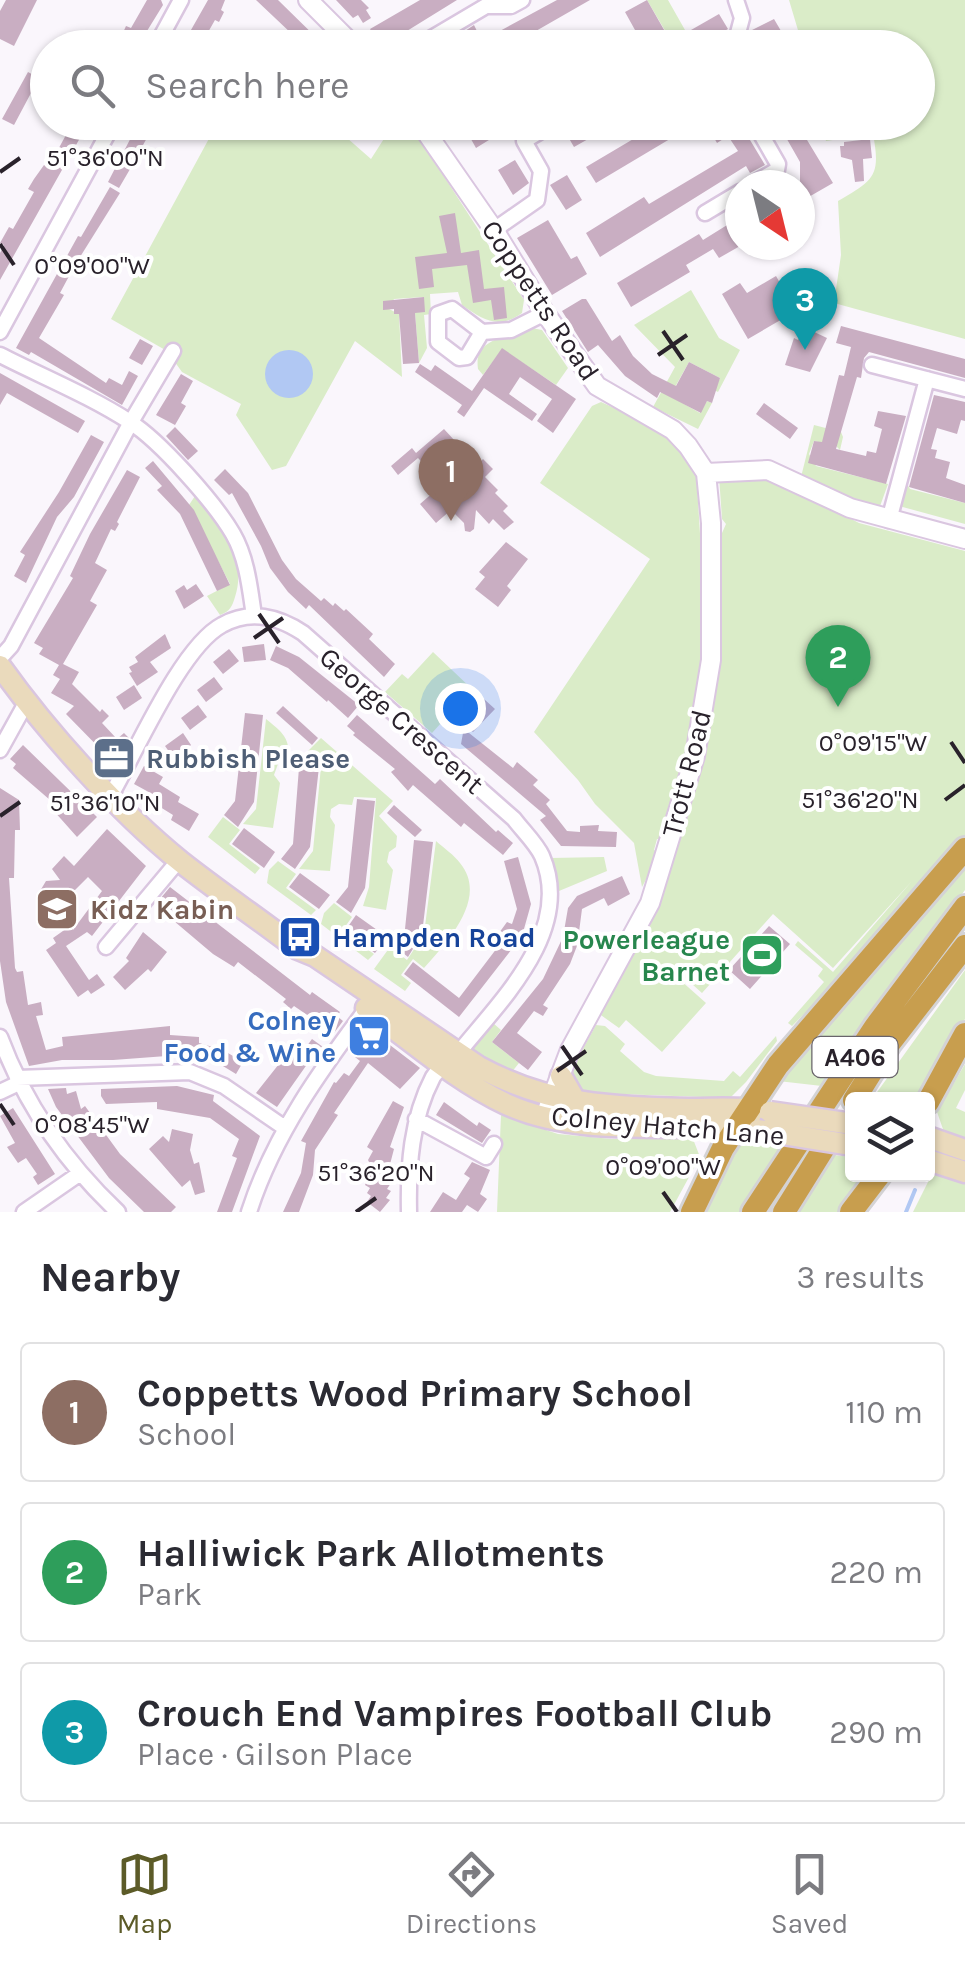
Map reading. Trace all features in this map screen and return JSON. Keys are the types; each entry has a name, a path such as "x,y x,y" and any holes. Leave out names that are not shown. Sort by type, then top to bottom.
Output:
{"highway":[{"path":"691,1211 752,1120 778,1065 858,968 965,849"},
{"name":"A406","path":"753,1212 875,1026 965,907"},
{"name":"A406","path":"864,1092 890,1044 965,946"},
{"path":"933,1092 965,1034"},
{"name":"A406","path":"784,1212 845,1125"},
{"path":"852,1212 874,1182"}],"main road":[{"name":"Colney Hatch Lane","path":"0,666 26,702 111,795 179,860 298,949 305,963 453,1060 504,1103 576,1102 752,1120 845,1143"},
{"path":"561,1076 576,1102"},
{"name":"Colney Hatch Lane","path":"544,1105 645,1127 845,1115"},
{"path":"935,1139 965,1150"},
{"path":"935,1162 965,1172"}],"street":[{"path":"165,30 181,0"},
{"path":"308,0 338,30"},
{"path":"445,30 486,6 511,6 522,0"},
{"path":"736,0 742,18 739,30"},
{"path":"0,332 104,140"},
{"name":"Coppetts Road","path":"432,140 597,386 673,430 706,472"},
{"path":"494,230 537,200 540,171 524,142 527,140"},
{"path":"764,140 778,164 777,170"},
{"path":"705,212 725,201"},
{"path":"482,332 512,330 545,313"},
{"path":"0,658 11,646 131,422 173,352"},
{"path":"0,356 131,422 214,506 235,536 247,574 254,616 223,624 199,643 111,795"},
{"path":"872,365 965,389"},
{"path":"889,520 927,379"},
{"path":"706,472 768,470 851,508 965,539"},
{"name":"Trott Road","path":"544,1105 650,902 695,756 710,660 711,523 706,472"},
{"name":"George Crescent","path":"254,616 282,619 304,633 514,819 542,855 549,883 549,910 535,954 453,1060 434,1075 416,1119 408,1177 409,1212"},
{"path":"0,750 26,702"},
{"path":"106,947 179,860"},
{"path":"249,1212 258,1182 285,1128 370,1003"},
{"path":"0,1037 18,1080 47,1129 80,1174 118,1212"},
{"name":"Trott Road","path":"544,1105 560,1060 570,1050"},
{"path":"0,1092 18,1080 190,1072 224,1086 285,1128"},
{"path":"416,1119 486,1157 494,1144"},
{"path":"24,1212 80,1174"}],"green space":[{"path":"647,0 668,0 685,30 665,30"},
{"path":"789,0 965,0 965,339 834,303 841,255 838,201 860,188 872,175 876,159 874,140 935,140 935,30 798,30"},
{"path":"208,140 349,140 371,159 383,140 420,140 447,174 445,178 524,300 522,313 498,322 462,305 458,292 430,294 431,314 424,315 427,348 419,363 415,313 424,297 394,299 389,309 399,314 402,377 355,341 286,466 272,470 236,415 241,404 182,372 167,351 111,319"},
{"path":"691,290 719,338 740,350 718,392 714,390 720,378 689,362 670,396 700,413 707,401 712,403 698,429 653,407 675,367 634,325"},
{"path":"532,328 542,330 568,368 556,385 502,349 483,375 478,369 478,358 487,344"},
{"path":"601,402 654,426 689,455 696,469 706,631 689,757 665,840 657,839 654,850 660,853 642,887 634,843 534,732 650,559 540,483 592,406"},
{"path":"814,425 841,432 843,437 840,450 814,441 809,454 816,466 888,484 879,509 801,477"},
{"path":"764,474 859,523 965,551 965,835 838,980 792,1026 788,1023 824,982 818,976 823,969 795,945 798,941 833,972 912,881 833,968 773,914 702,993 673,967 670,971 706,1003 662,1052 626,1020 619,1028 598,1013 621,974 718,665 722,533 726,524 722,519 719,476"},
{"path":"906,482 910,489 965,503 965,524 899,506"},
{"path":"195,496 222,530 238,568 233,603 220,615 207,596 230,584 189,505"},
{"path":"433,652 472,689 432,733 385,692 402,674 408,679"},
{"path":"266,719 284,736 289,752 288,760 278,764 274,775 280,783 273,828 243,824 256,809"},
{"path":"321,738 393,801 379,816 397,836 396,847 389,852 387,862 393,870 386,910 363,906 369,887 376,798 354,797 352,805 339,804 331,809 335,825 330,871 299,869 313,851 322,756 305,754"},
{"path":"223,817 240,830 229,844 260,868 255,874 208,837"},
{"path":"436,841 458,860 468,876 470,891 462,919 453,933 424,968 413,959 401,975 411,983 405,991 374,969 390,947 407,960 424,934"},
{"path":"604,857 607,871 559,891 551,858"},
{"path":"965,858 965,890 822,1086 778,1081"},
{"path":"278,861 296,874 286,888 316,910 311,915 267,883 269,870"},
{"path":"334,903 352,917 342,931 374,954 368,960 321,924 324,913"},
{"path":"965,970 965,1019 922,1092 877,1092"},
{"path":"493,1023 501,1030 492,1042 519,1063 511,1073 474,1053"},
{"path":"596,1025 605,1026 625,1044 620,1051 644,1072 656,1076 724,1081 733,1071 740,1077 776,1036 777,1041 730,1098 591,1093 576,1088 570,1072"},
{"path":"965,1064 965,1090 956,1108 965,1112 965,1138 944,1132 937,1112"},
{"path":"501,1115 558,1134 693,1139 700,1157 670,1212 497,1212"},
{"path":"752,1143 784,1147 742,1212 707,1212 739,1146"},
{"path":"834,1155 845,1156 845,1182 866,1182 843,1212 796,1212"},
{"path":"935,1175 965,1183 965,1212 913,1212 928,1182 935,1182"}],"water":[{"path":"289,350 306,357 313,374 306,391 289,398 272,391 265,374 272,357"}],"building":[{"path":"6,0 37,0 14,46 0,39 0,11"},
{"path":"147,0 161,0 163,5 148,30 124,30 126,26 131,28"},
{"path":"208,0 225,0 219,22 215,20 209,30 191,30"},
{"path":"256,0 278,0 309,30 288,30"},
{"path":"336,0 361,0 369,8 366,10 371,18 363,23 358,15 353,18"},
{"path":"420,0 457,0 408,30 370,29"},
{"path":"557,0 590,0 538,30 502,30"},
{"path":"647,0 664,30 635,30 625,12"},
{"path":"719,14 728,29 726,30 691,30"},
{"path":"774,19 780,30 752,30"},
{"path":"30,73 30,95 14,125 2,119"},
{"path":"63,140 79,140 0,280 0,253 4,245 0,243 9,227 13,229 34,192 28,189 34,179 44,165 48,168"},
{"path":"130,140 146,140 137,156 141,158 119,188 108,182"},
{"path":"472,140 489,140 476,148"},
{"path":"632,140 668,140 596,183 586,167"},
{"path":"731,140 750,140 765,165 756,170 746,166 725,170 725,179 600,257 586,233 644,197 649,204 738,151"},
{"path":"787,140 807,140 833,183 815,193 815,170 800,170 800,162"},
{"path":"870,140 872,158 863,159 864,181 855,182 852,160 841,157 840,146 844,142"},
{"path":"515,160 529,183 513,195 498,170"},
{"path":"567,175 582,200 566,210 550,185"},
{"path":"110,187 120,193 75,265 60,293 64,295 39,338 106,383 109,378 122,385 129,371 138,376 122,405 31,352 29,355 16,348"},
{"path":"455,213 461,253 479,250 484,289 504,287 507,318 494,320 491,300 473,303 467,265 432,269 434,287 419,289 415,257 447,253 439,216"},
{"path":"548,220 571,259 577,256 587,274 552,295 517,238"},
{"path":"725,226 725,255 719,258 713,249 686,265 690,272 631,307 617,283 699,234 703,240"},
{"path":"776,276 796,311 748,339 722,294 740,283 747,293"},
{"path":"424,297 425,312 415,313 419,363 403,364 399,314 394,314 394,309 383,310 383,301"},
{"path":"586,299 612,341 620,335 633,356 652,374 676,386 689,362 720,378 712,403 707,401 701,413 660,392 657,398 625,376 598,345 588,352 562,311"},
{"path":"841,326 965,359 965,378 869,352 864,358 861,378 857,377 836,449 866,456 867,451 876,453 882,429 874,426 878,411 906,416 886,484 808,463 814,441 822,442 839,375 844,376 851,347 836,343"},
{"path":"810,330 827,338 810,372 785,365 794,338 798,340 801,334 807,337"},
{"path":"140,339 153,346 142,365 129,358"},
{"path":"502,348 576,399 553,433 537,421 552,399 520,377 509,394 537,414 532,421 484,388 464,417 457,412 462,405 415,372 420,364 431,371 435,365 472,391"},
{"path":"0,373 85,421 78,433 7,393 0,405"},
{"path":"181,374 193,381 175,425 156,415"},
{"path":"934,395 965,402 965,421 961,420 957,434 937,428 931,449 937,450 935,458 950,462 946,478 965,485 965,503 909,487"},
{"path":"764,403 798,428 790,439 756,414"},
{"path":"175,427 198,451 188,460 166,436"},
{"path":"444,429 477,465 483,459 493,469 485,477 498,490 495,493 508,506 503,511 514,522 504,530 493,519 489,524 476,510 474,529 470,532 465,531 464,523 451,510 436,523 420,504 443,484 418,458 398,475 391,466 412,448 416,453"},
{"path":"91,435 104,442 74,497 57,517 26,583 14,576 25,555 20,552"},
{"path":"153,461 194,510 230,585 217,591 180,514 157,490 162,486 145,468"},
{"path":"225,469 248,493 296,579 321,601 324,598 333,606 335,603 346,609 373,634 369,639 395,664 384,677 309,605 306,609 288,592 270,568 232,493 229,495 214,480"},
{"path":"127,470 140,477 119,524 115,531 111,529 95,563 107,570 90,601 97,605 63,664 79,672 72,684 109,716 102,723 117,739 124,733 129,738 115,764 66,714 74,706 51,693 60,679 53,675 59,665 39,654 43,648 34,643 73,578 70,576 90,534"},
{"path":"506,542 528,559 507,586 511,590 498,607 475,589 485,577 479,572"},
{"path":"196,584 204,596 184,609 175,591"},
{"path":"165,634 171,648 150,662 158,672 137,686 129,667 138,662 135,657"},
{"path":"264,644 266,660 244,662 242,647"},
{"path":"276,646 299,657 359,705 348,718 288,668 270,660"},
{"path":"229,649 239,661 223,674 213,662"},
{"path":"214,677 223,689 206,702 197,690"},
{"path":"134,685 142,698 124,710 116,697"},
{"path":"484,699 495,709 473,732 462,722"},
{"path":"198,705 207,717 190,730 181,718"},
{"path":"283,706 318,738 312,745 276,713"},
{"path":"245,713 263,715 254,802 238,827 224,815 235,801"},
{"path":"357,715 435,784 440,779 513,843 503,855 464,823 461,827 413,785 408,791 391,772 395,769 353,735 347,726"},
{"path":"183,733 191,745 175,760 165,746"},
{"path":"463,733 469,733 513,768 517,762 538,780 533,785 550,800 546,804 567,831 580,832 580,826 599,825 598,831 617,832 616,847 561,846 540,820 546,816 461,744"},
{"path":"23,745 97,817 77,837 53,810 54,804 13,768 16,764 10,759"},
{"path":"300,755 320,758 310,847 295,869 281,859 293,844"},
{"path":"144,766 163,777 159,784 180,797 178,802 199,814 189,831 152,802 156,796 134,784"},
{"path":"0,788 19,800 14,878 9,878 15,968 17,972 23,971 28,1005 41,1002 43,1015 36,1016 46,1050 63,1046 62,1037 170,1026 170,1035 199,1037 199,1043 223,1050 243,1062 236,1074 218,1063 180,1055 62,1060 29,1066 6,1002 0,961"},
{"path":"357,799 375,801 365,888 351,913 336,902 348,887"},
{"path":"394,805 422,830 415,837 387,813"},
{"path":"244,828 275,852 264,868 232,844"},
{"path":"107,829 146,866 92,936 87,932 66,946 89,980 97,974 105,985 78,997 46,950 56,943 53,938 70,926 41,927 40,891 46,881 60,880 52,869 64,856 74,866","holes":["88,877 102,891 73,930 73,892"]},
{"path":"414,840 433,842 422,934 408,957 393,945 405,929"},
{"path":"518,857 531,904 522,936 459,1017 404,974 413,962 459,998 497,948 491,944 507,922 512,924 517,909 504,861"},
{"path":"300,873 330,895 319,909 289,887"},
{"path":"622,876 630,894 608,906 604,898 582,909 582,933 570,964 543,1005 548,1008 543,1016 534,1011 517,1033 542,1052 528,1070 492,1042 543,979 563,937 568,908 577,896"},
{"path":"170,887 310,995 312,992 340,1012 337,1016 343,1021 334,1033 294,1006 291,1009 283,1002 286,999 238,962 234,967 213,954 155,905"},
{"path":"356,915 387,937 375,953 345,931"},
{"name":"Powerleague Barnet","path":"769,926 790,944 750,989 729,970"},
{"path":"143,932 167,952 151,972 148,969 125,990 113,977 129,961 126,958"},
{"path":"369,1029 420,1068 400,1089 368,1063 334,1113 338,1115 315,1150 313,1175 299,1212 283,1212 301,1173 306,1143 301,1141 334,1082 344,1073 349,1076 360,1061 350,1053"},
{"path":"312,1039 323,1047 277,1107 256,1093 294,1045 304,1050"},
{"path":"177,1086 214,1095 213,1101 260,1136 232,1212 217,1212 237,1158 232,1156 239,1139 210,1118 157,1109 157,1102 106,1104 101,1096 101,1089"},
{"path":"66,1088 67,1094 76,1091 81,1109 85,1106 120,1154 176,1207 171,1212 144,1212 109,1178 56,1107 48,1089"},
{"path":"393,1101 404,1107 390,1147 394,1149 387,1189 391,1191 386,1198 390,1200 380,1212 367,1202 371,1196 365,1185 373,1151 367,1147"},
{"path":"444,1102 477,1126 479,1122 491,1130 482,1143 436,1115"},
{"path":"13,1108 55,1174 38,1185 33,1177 37,1174 26,1158 18,1163 7,1147 15,1143 0,1116"},
{"path":"172,1129 193,1134 190,1150 194,1164 199,1162 205,1192 195,1195 190,1180 182,1187 149,1149 163,1136 169,1142"},
{"path":"472,1162 490,1170 480,1194 487,1199 478,1212 467,1205 462,1212 430,1212 443,1192 456,1200 470,1178 464,1174"}],"waterway":[{"path":"906,1212 915,1190"}],"place":[{"name":"Crouch End Vampires Football Club","path":"805,350"},
{"name":"Coppetts Wood Primary School","path":"451,521"},
{"name":"Halliwick Park Allotments","path":"838,707"},
{"name":"Rubbish Please","path":"114,758"},
{"name":"Kidz Kabin","path":"57,909"},
{"name":"Hampden Road","path":"300,937"},
{"name":"Powerleague Barnet","path":"762,955"},
{"name":"Colney Food & Wine","path":"369,1036"}]}
